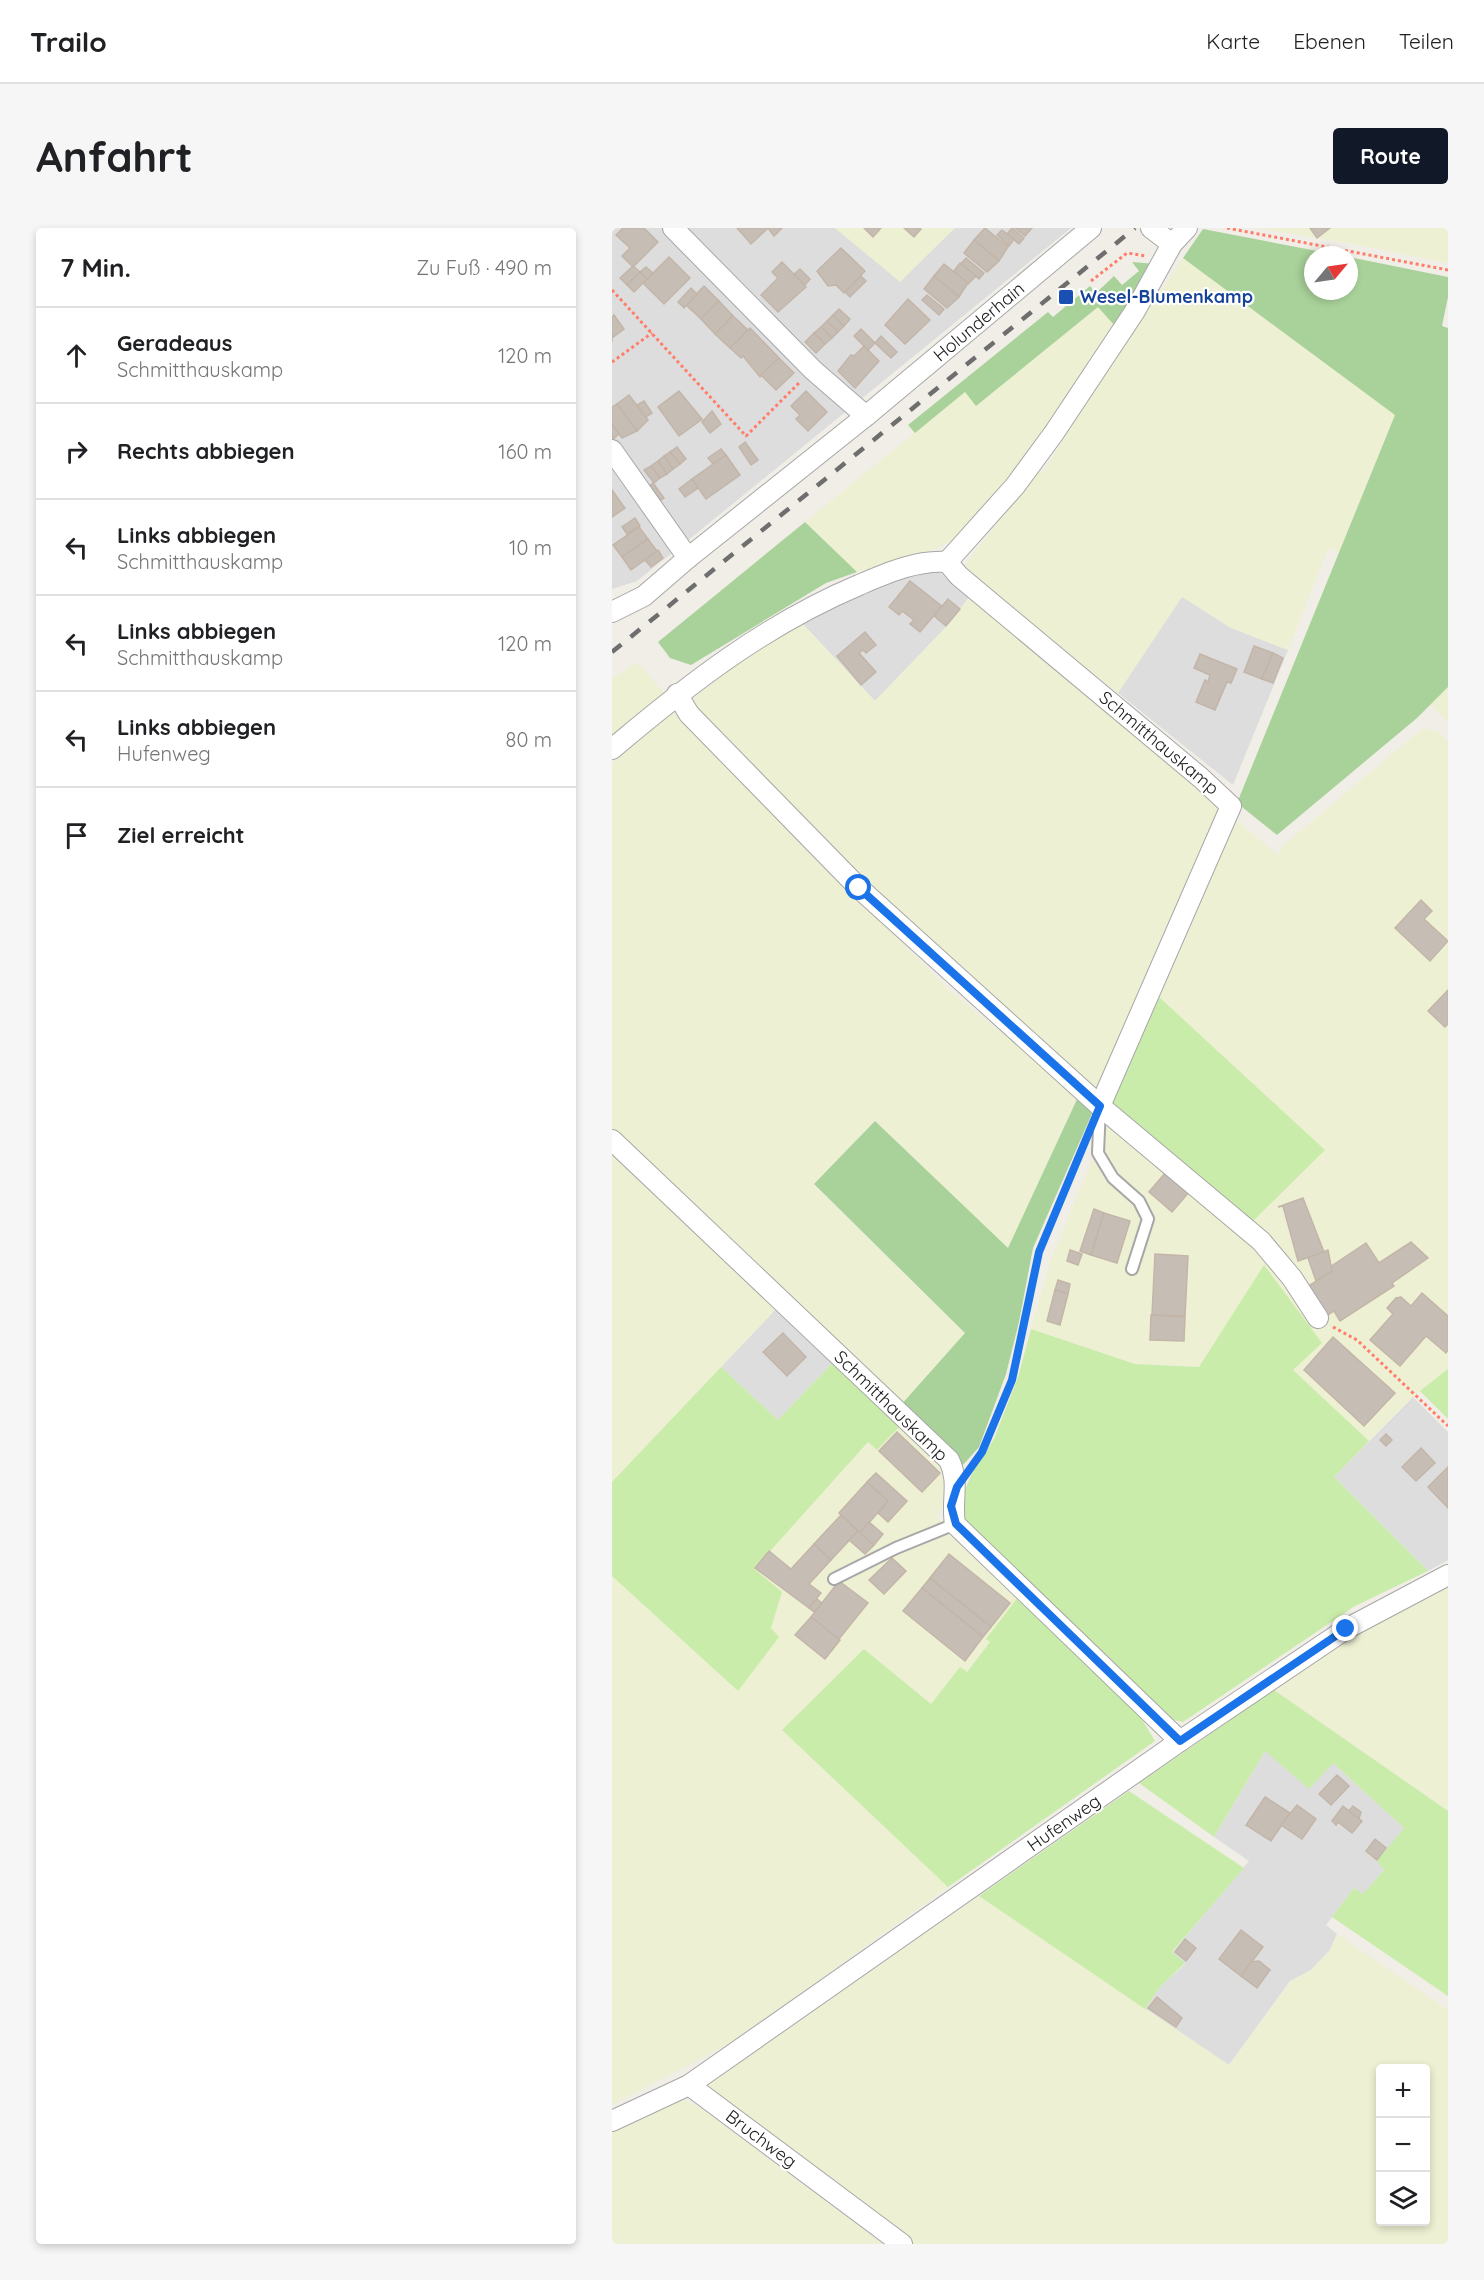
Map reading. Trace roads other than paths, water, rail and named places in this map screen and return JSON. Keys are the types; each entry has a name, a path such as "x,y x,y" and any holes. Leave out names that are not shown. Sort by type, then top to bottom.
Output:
{"street":[{"path":"673,228 813,370 866,416"},
{"name":"Holunderhain","path":"612,612 644,596 688,558 866,416 1091,228"},
{"path":"1151,228 1172,243"},
{"path":"612,749 677,694 767,630 820,601 907,566 931,561 947,562 1015,486 1054,434 1136,311 1172,243 1187,228"},
{"path":"612,450 688,558"},
{"name":"Schmitthauskamp","path":"947,562 960,576 1201,778 1231,806 1100,1106"},
{"path":"677,694 689,714 859,888 1100,1106 1261,1241 1292,1278 1318,1318"},
{"name":"Schmitthauskamp","path":"612,1140 949,1460 955,1472 957,1487 951,1506 956,1524"},
{"path":"956,1524 1180,1741"},
{"name":"Hufenweg","path":"689,2085 1180,1741 1346,1629 1448,1575"},
{"path":"612,2121 689,2085"},
{"name":"Bruchweg","path":"689,2085 902,2244"}],"lane":[{"path":"1100,1106 1098,1153 1113,1178 1139,1201 1148,1219 1132,1269"},
{"path":"834,1579 896,1548 956,1524"}],"railway":[{"path":"612,652 1135,228"}],"place":[{"name":"Wesel-Blumenkamp","path":"1066,297"}]}
